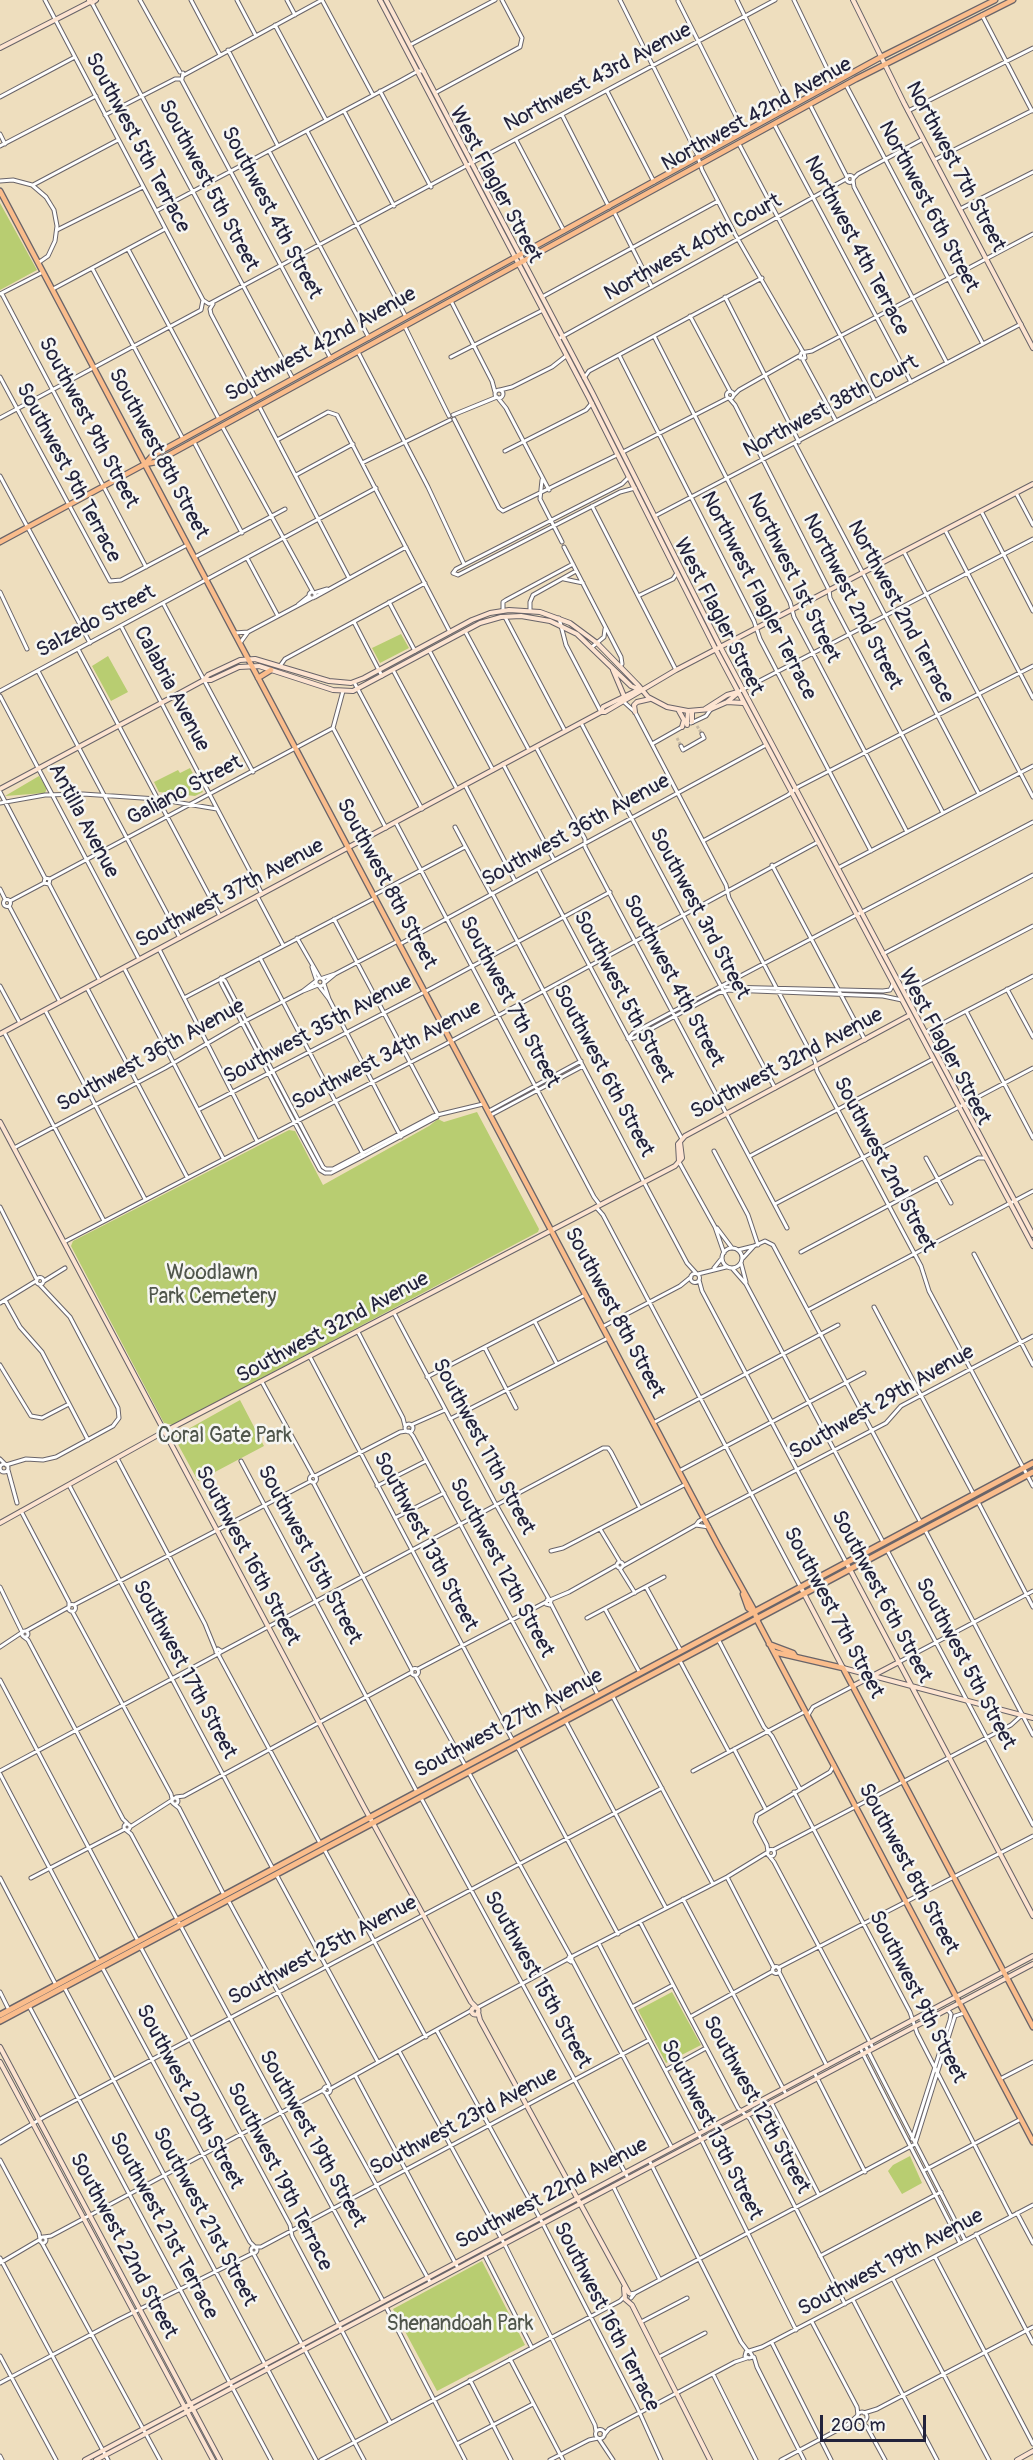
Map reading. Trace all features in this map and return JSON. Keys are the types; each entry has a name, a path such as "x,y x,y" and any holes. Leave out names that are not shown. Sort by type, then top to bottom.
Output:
{"highway":[{"name":"Southwest 27th Avenue","path":"0,2021 177,1923 273,1874 563,1717 598,1695 1033,1463"},
{"name":"Southwest 27th Avenue","path":"563,1717 595,1704 757,1620 1030,1474"},
{"path":"978,1502 982,1490"},
{"path":"969,1506 974,1495"},
{"path":"925,1530 924,1523 929,1518"},
{"path":"887,1550 887,1543 890,1539"},
{"path":"677,1661 687,1648"},
{"path":"677,1661 681,1651"},
{"path":"612,1695 616,1686"},
{"path":"595,1704 598,1695"},
{"name":"Southwest 27th Avenue","path":"419,1794 462,1775 468,1767"},
{"name":"Southwest 27th Avenue","path":"273,1874 279,1865 322,1846"},
{"name":"Southwest 27th Avenue","path":"0,2015 56,1985 99,1966 107,1958 139,1944"},
{"path":"56,1985 63,1988"}],"main road":[{"name":"West Flagler Street","path":"380,0 519,257 543,310 580,370 620,453 629,477 681,579 794,791 818,842 902,988 910,1016 961,1106 1032,1244"},
{"name":"West Flagler Street","path":"386,0 470,165"},
{"name":"Northwest 7th Street","path":"853,0 908,111 1033,348"},
{"name":"Northwest 42nd Avenue","path":"522,263 884,64 1013,0"},
{"path":"982,15 993,1"},
{"name":"Northwest 42nd Avenue","path":"519,257 881,57 993,1"},
{"path":"0,48 91,2"},
{"path":"971,21 980,7"},
{"path":"401,40 410,45"},
{"path":"810,105 819,91"},
{"path":"781,121 788,114 789,107"},
{"name":"Southwest 8th Street","path":"0,190 1033,2142"},
{"path":"603,219 609,207"},
{"name":"Southwest 42nd Avenue","path":"145,464 152,456 519,257"},
{"name":"West Flagler Street","path":"522,263 542,297 566,356 677,558 733,682 741,691 745,704 766,745 838,868 893,984 912,1008 925,1032 982,1151 1033,1235"},
{"name":"Southwest 42nd Avenue","path":"0,542 145,464 156,462 522,263"},
{"path":"452,301 452,296 459,288"},
{"path":"439,308 448,294"},
{"path":"404,327 406,317"},
{"path":"320,373 324,362"},
{"path":"256,399 268,401"},
{"name":"Southwest 37th Avenue","path":"2,1033 529,750 624,702 640,690 676,670 1033,484"},
{"path":"645,508 655,516"},
{"path":"667,550 677,558"},
{"path":"525,616 530,610"},
{"path":"0,791 38,768 204,680 222,667 248,658 344,684 354,682 379,670 462,625 484,615 503,611 530,610 559,617 580,629 639,684 640,690"},
{"path":"503,611 505,617"},
{"path":"204,680 211,680 233,669 252,666 343,691 358,689 486,621 525,616 560,625 577,634 631,686 650,699 679,711 711,709 727,702 741,691"},
{"path":"462,625 465,631"},
{"path":"426,645 429,650"},
{"path":"415,651 417,657"},
{"path":"390,664 393,670"},
{"path":"611,667 620,666"},
{"path":"611,667 624,696"},
{"path":"258,678 271,670"},
{"path":"727,695 733,682"},
{"path":"343,691 344,684"},
{"name":"Southwest 37th Avenue","path":"601,712 603,707 640,690"},
{"path":"705,709 727,695 741,691"},
{"path":"635,712 634,705 637,702 650,699"},
{"path":"727,702 738,701 745,704"},
{"path":"679,711 684,720 682,727"},
{"path":"690,711 693,723"},
{"path":"910,1016 912,1008"},
{"name":"Southwest 32nd Avenue","path":"0,1523 165,1432 644,1182 679,1161 681,1140 910,1016"},
{"path":"922,1038 925,1032"},
{"name":"Southwest 16th Street","path":"0,1122 371,1820 474,2011 582,2203 710,2460"},
{"name":"Southwest 6th Street","path":"846,1562 1033,1916"},
{"name":"Southwest 7th Street","path":"800,1586 1033,2027"},
{"path":"769,1644 793,1653 795,1656 1033,1718"},
{"path":"774,1652 791,1658 795,1656"},
{"path":"853,1686 899,1662"},
{"name":"Southwest 22nd Avenue","path":"84,2460 1033,1956"},
{"name":"Southwest 22nd Avenue","path":"96,2460 107,2458 146,2434 430,2282 1033,1964"},
{"name":"Southwest 22nd Street","path":"0,2047 220,2460"},
{"name":"Southwest 22nd Street","path":"0,2062 213,2460"},
{"path":"1017,2460 1033,2451"}],"street":[{"name":"Southwest 5th Terrace","path":"45,0 256,399"},
{"name":"Southwest 4th Street","path":"140,0 331,358"},
{"path":"191,0 220,55"},
{"path":"237,0 256,36"},
{"path":"287,0 295,15"},
{"path":"105,115 322,0 373,95"},
{"path":"410,45 495,0"},
{"path":"435,93 519,48 522,43 521,35 502,0"},
{"path":"620,0 738,240 762,278 837,422"},
{"path":"737,0 789,107"},
{"name":"Northwest 43rd Avenue","path":"0,418 774,0"},
{"path":"794,0 834,83"},
{"path":"678,1 744,132"},
{"name":"Southwest 5th Street","path":"91,2 143,95 293,379"},
{"path":"934,160 1033,111 982,15"},
{"path":"275,25 326,120"},
{"path":"908,111 1033,48"},
{"path":"228,51 278,146"},
{"path":"0,97 75,57"},
{"path":"156,211 380,91 424,71"},
{"name":"Northwest 6th Street","path":"846,85 983,344"},
{"path":"380,91 430,186"},
{"path":"607,91 654,182"},
{"path":"0,146 96,96"},
{"path":"810,105 947,363"},
{"path":"344,111 394,206"},
{"path":"562,116 609,207"},
{"name":"Northwest 4th Terrace","path":"774,124 911,382"},
{"path":"307,131 406,317"},
{"path":"0,134 5,144"},
{"name":"Northwest 40th Court","path":"560,338 923,139"},
{"path":"32,185 118,140"},
{"path":"516,140 564,231"},
{"path":"739,144 875,401"},
{"path":"269,151 369,338"},
{"path":"960,209 1033,172"},
{"path":"0,181 13,180 32,185 44,194 52,205 57,230 50,252 39,262"},
{"path":"57,230 143,187"},
{"path":"542,297 718,201"},
{"path":"614,212 652,287"},
{"path":"52,289 165,229"},
{"path":"404,327 498,508 503,511 620,453 1033,234"},
{"path":"128,249 219,419"},
{"path":"92,268 183,439"},
{"path":"1,294 43,272"},
{"path":"580,370 589,370 619,355 762,278"},
{"name":"Southwest 9th Street","path":"1,294 147,567"},
{"name":"Northwest 2nd Terrace","path":"725,297 862,573 979,794"},
{"path":"452,301 549,490"},
{"path":"451,357 543,310"},
{"name":"Northwest 2nd Street","path":"690,316 829,590 830,598 943,813"},
{"name":"Northwest 38th Court","path":"655,516 1021,324"},
{"name":"Northwest 1st Street","path":"654,336 790,602 813,653 907,832"},
{"path":"358,352 464,564"},
{"name":"Northwest Flagler Terrace","path":"619,355 777,672 871,851"},
{"path":"561,362 566,356"},
{"path":"362,463 561,362 569,361"},
{"path":"584,378 589,370"},
{"name":"Southwest 9th Terrace","path":"0,376 105,574 112,582 122,580 147,567"},
{"path":"259,406 349,578"},
{"path":"505,451 593,406"},
{"path":"277,440 326,413 333,412 339,417 453,637"},
{"path":"222,426 312,595"},
{"path":"194,441 242,533"},
{"path":"296,476 353,444"},
{"path":"0,476 90,643"},
{"path":"541,476 540,499 562,542"},
{"path":"629,477 622,484 590,501 464,564 454,570 454,574 458,575 592,506 625,490 635,488"},
{"name":"Salzedo Street","path":"0,691 376,488"},
{"path":"1016,493 1033,525"},
{"path":"590,501 676,670"},
{"path":"195,557 285,509"},
{"path":"981,511 1033,611"},
{"path":"945,530 1033,698"},
{"path":"741,691 1033,538"},
{"path":"147,567 188,545"},
{"path":"240,643 248,633 312,595 329,589 406,547"},
{"path":"564,547 621,657 620,666"},
{"path":"903,552 1033,797"},
{"path":"247,558 278,616"},
{"path":"503,611 504,601 573,564"},
{"path":"530,610 530,599 537,592 576,571"},
{"path":"673,579 678,572"},
{"path":"562,579 583,583"},
{"path":"638,596 673,579 681,579"},
{"path":"280,666 285,659 425,583"},
{"path":"533,586 537,592"},
{"path":"0,592 27,649"},
{"path":"389,602 415,651"},
{"path":"163,603 253,772"},
{"path":"505,617 565,731"},
{"path":"559,617 566,645 601,712"},
{"path":"354,622 382,676"},
{"name":"Calabria Avenue","path":"121,626 218,808 260,895"},
{"path":"592,647 605,635 605,627"},
{"path":"465,631 529,750"},
{"path":"234,633 248,633"},
{"path":"78,649 220,916"},
{"path":"429,650 493,770"},
{"path":"703,842 829,771 1033,666"},
{"path":"393,670 457,789"},
{"path":"38,671 180,938"},
{"path":"354,682 422,809"},
{"path":"343,691 333,728 386,828"},
{"name":"Antilla Avenue","path":"0,696 139,959"},
{"name":"Southwest 2nd Street","path":"624,702 635,712 652,744 837,1110 915,1254 923,1270 929,1291 1024,1468 1030,1474 1033,1486"},
{"path":"652,744 706,716 711,709"},
{"name":"Southwest 3rd Street","path":"581,723 775,1088"},
{"name":"Galiano Street","path":"50,879 333,728"},
{"path":"674,732 677,738"},
{"path":"681,747 683,750 704,738 702,734"},
{"name":"Southwest 36th Avenue","path":"14,1148 137,1083 319,981 446,919 766,745"},
{"name":"Southwest 4th Street","path":"536,747 726,1114 788,1228"},
{"path":"503,764 554,860"},
{"path":"838,868 1033,766"},
{"path":"465,785 515,881"},
{"path":"0,791 2,802 100,981"},
{"path":"2,802 52,795 104,795 157,799 218,808"},
{"path":"628,1039 634,1038 859,913 1033,822"},
{"name":"Southwest 7th Street","path":"396,823 800,1586"},
{"name":"Southwest 6th Street","path":"455,827 696,1276 846,1562"},
{"name":"Southwest 34th Avenue","path":"64,1242 410,1062 818,842"},
{"path":"184,998 465,847"},
{"path":"772,865 865,1040"},
{"name":"Southwest 5th Street","path":"538,869 681,1140"},
{"path":"883,954 1033,875"},
{"path":"0,890 5,899 10,901 46,884 50,879 45,878"},
{"name":"Southwest 35th Avenue","path":"198,1110 610,892"},
{"path":"260,895 283,945"},
{"path":"5,899 2,905 9,906"},
{"path":"10,901 9,906 60,1002"},
{"path":"334,919 438,1115"},
{"path":"722,989 742,986 904,998 916,987 1033,926"},
{"path":"297,938 400,1135"},
{"path":"159,949 257,1141"},
{"path":"260,958 363,1154"},
{"path":"123,968 224,1158"},
{"name":"Southwest 36th Avenue","path":"319,981 324,983 335,974"},
{"path":"925,1032 1033,976"},
{"path":"741,977 742,986"},
{"path":"221,978 225,981 296,1121 326,1171 331,1173 438,1115 485,1103"},
{"path":"324,983 329,999"},
{"path":"722,989 886,991 893,984"},
{"path":"0,986 20,1023"},
{"path":"87,987 187,1177"},
{"path":"902,988 916,987"},
{"path":"1007,989 1033,1037"},
{"path":"45,1010 146,1199"},
{"path":"966,1011 1033,1138"},
{"path":"2,1033 104,1221"},
{"path":"750,1156 933,1059"},
{"path":"490,1113 582,1064"},
{"path":"775,1204 1033,1068"},
{"path":"714,1151 748,1215 756,1246"},
{"path":"978,1158 982,1151"},
{"path":"926,1158 951,1203"},
{"path":"801,1252 978,1158 986,1158"},
{"path":"602,1327 709,1271 722,1258 724,1252 715,1227 679,1161"},
{"path":"808,1310 1033,1191"},
{"name":"Southwest 7th Street","path":"594,1197 603,1215"},
{"path":"0,1207 44,1290 70,1317 118,1408 119,1420 113,1426 52,1458 26,1459 3,1467 16,1503"},
{"path":"715,1227 732,1248 738,1250 767,1241 773,1245 921,1523"},
{"path":"732,1268 756,1246"},
{"path":"724,1252 732,1248"},
{"path":"738,1250 746,1284"},
{"path":"974,1254 1033,1365"},
{"path":"722,1258 726,1267"},
{"path":"0,1303 66,1268"},
{"path":"714,1268 732,1268 746,1284 884,1542"},
{"path":"680,1286 694,1282 696,1276"},
{"name":"Southwest 6th Street","path":"696,1276 694,1282 702,1291"},
{"path":"427,1377 585,1295"},
{"path":"5,1300 20,1327 42,1352 88,1440"},
{"path":"874,1307 974,1495"},
{"name":"Southwest 11th Street","path":"394,1313 549,1602"},
{"path":"535,1322 558,1364"},
{"path":"653,1423 838,1325"},
{"name":"Southwest 12th Street","path":"358,1332 666,1908"},
{"name":"Southwest 29th Avenue","path":"31,1878 511,1620 627,1562 714,1513 872,1431 888,1422 901,1406 1033,1336"},
{"path":"450,1419 608,1338"},
{"path":"485,1348 516,1408"},
{"name":"Southwest 13th Street","path":"310,1357 618,1934"},
{"path":"0,1365 12,1382 26,1410 33,1417 42,1418 69,1404"},
{"path":"678,1471 864,1372"},
{"path":"262,1382 411,1665 672,2148"},
{"path":"0,1647 216,1529 445,1410"},
{"path":"0,1772 226,1647 412,1551 600,1449 608,1448 640,1508"},
{"path":"117,1458 270,1749 426,2037"},
{"name":"Southwest 15th Street","path":"241,1461 628,2178"},
{"path":"377,1486 426,1461"},
{"path":"551,1551 563,1548 686,1484"},
{"name":"Southwest 17th Street","path":"69,1485 273,1874 378,2062"},
{"path":"394,1518 444,1492"},
{"path":"978,1502 1033,1607"},
{"path":"21,1511 325,2080 330,2098 430,2282"},
{"path":"700,1512 714,1513"},
{"path":"696,1525 709,1527"},
{"path":"600,1529 634,1593"},
{"path":"925,1530 1033,1735"},
{"name":"Southwest 5th Street","path":"887,1550 1033,1825"},
{"path":"586,1618 664,1577"},
{"path":"0,1587 25,1633"},
{"path":"646,1587 681,1651"},
{"path":"899,1662 1033,1591"},
{"path":"549,1602 598,1695"},
{"path":"605,1609 640,1673"},
{"name":"Southwest 19th Street","path":"25,1633 177,1923 386,2306 465,2460"},
{"path":"718,1640 800,1789"},
{"path":"677,1661 729,1752"},
{"name":"Southwest 19th Terrace","path":"0,1680 242,2135 390,2422"},
{"path":"693,1771 807,1713 813,1707 853,1686"},
{"path":"612,1695 713,1884"},
{"path":"107,2458 1,2261 950,1758 1017,1722 1022,1715"},
{"path":"734,1749 765,1808"},
{"path":"834,1764 831,1771 765,1808 755,1819 774,1862 873,2048"},
{"name":"Southwest 20th Street","path":"0,1772 99,1966 250,2242 364,2460"},
{"name":"Southwest 25th Avenue","path":"0,2143 229,2018 662,1788"},
{"name":"Southwest 9th Street","path":"794,1792 909,2010 914,2026 938,2075 1011,2216"},
{"path":"690,2017 1033,1836"},
{"path":"727,1877 827,2066"},
{"path":"0,1878 56,1985"},
{"path":"683,1899 786,2094"},
{"name":"Southwest 12th Street","path":"640,1922 706,2048 742,2111 750,2119 845,2304"},
{"name":"Southwest 13th Street","path":"598,1944 698,2134 796,2330"},
{"path":"632,2007 673,1985"},
{"name":"Southwest 21st Street","path":"63,1988 319,2460"},
{"path":"0,1992 9,2010"},
{"name":"Southwest 21st Terrace","path":"28,2006 271,2460"},
{"path":"319,2460 911,2147 915,2144 938,2075 951,2014 947,2009"},
{"path":"911,2147 948,2032 956,2015 966,2013"},
{"name":"Southwest 16th Terrace","path":"438,2031 540,2218 661,2460"},
{"name":"Southwest 23rd Avenue","path":"0,2383 180,2290 649,2040"},
{"path":"862,2047 913,2138 965,2240"},
{"path":"665,2070 706,2048"},
{"path":"399,2051 504,2243 613,2460"},
{"path":"865,2052 960,2243"},
{"path":"1000,2079 1033,2062"},
{"path":"814,2072 865,2172"},
{"path":"355,2074 458,2268"},
{"path":"771,2102 819,2196"},
{"path":"923,2171 1021,2119"},
{"path":"0,2160 160,2460"},
{"path":"649,2160 741,2342 757,2367 804,2460"},
{"path":"613,2186 660,2280"},
{"path":"820,2256 941,2192"},
{"name":"Southwest 19th Avenue","path":"601,2437 609,2429 676,2393 1033,2205"},
{"path":"1017,2213 1033,2243"},
{"path":"976,2234 1033,2343"},
{"path":"484,2254 532,2348"},
{"path":"935,2256 1033,2444"},
{"path":"893,2278 989,2460"},
{"path":"640,2322 687,2298"},
{"path":"853,2300 937,2460"},
{"path":"812,2322 857,2408 857,2416 867,2427 885,2460"},
{"path":"780,2460 847,2425 864,2412 877,2409 903,2396 1033,2327"},
{"path":"658,2357 705,2333"},
{"path":"772,2343 831,2460"},
{"path":"0,2356 56,2460"},
{"path":"510,2359 562,2460"},
{"path":"713,2374 756,2460"},
{"path":"470,2380 511,2460"},
{"path":"457,2444 533,2404"},
{"path":"857,2408 864,2412 867,2427"},
{"path":"847,2425 867,2419 877,2409"},
{"name":"Southwest 19th Avenue","path":"598,2431 609,2429"},
{"path":"598,2431 601,2437"},
{"path":"589,2440 598,2431"},
{"path":"550,2460 589,2440 601,2437"},
{"path":"0,2456 2,2460"}],"green space":[{"path":"0,203 37,270 0,290"},
{"path":"401,634 409,648 380,663 372,648"},
{"path":"108,656 128,692 111,701 92,666"},
{"path":"190,768 203,792 195,796 159,792 154,782 178,770 180,773"},
{"path":"39,776 47,788 45,793 5,796"},
{"name":"Woodlawn Park Cemetery","path":"477,1112 539,1229 538,1232 173,1425 164,1423 71,1246 73,1241 289,1130 295,1131 323,1185 438,1119 444,1122"},
{"name":"Coral Gate Park","path":"240,1400 264,1446 198,1481 174,1437"},
{"path":"672,1992 701,2045 666,2063 638,2010"},
{"path":"910,2156 922,2183 902,2194 888,2171 893,2165"},
{"name":"Shenandoah Park","path":"482,2261 525,2345 437,2391 393,2309"}],"tunnel":[{"path":"697,726 702,734"},
{"path":"677,738 681,746"}]}
